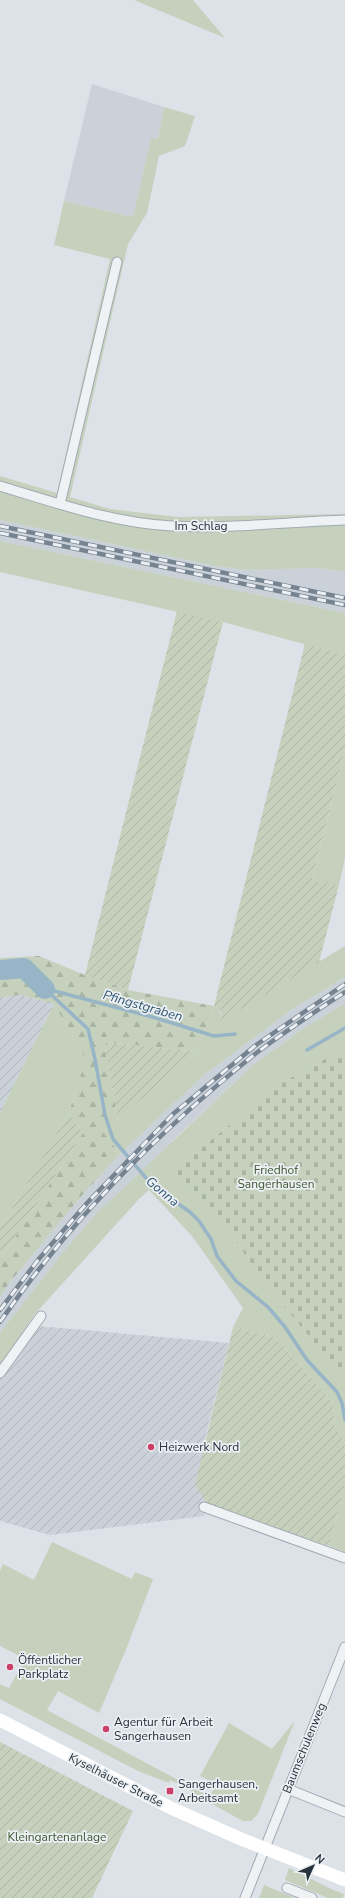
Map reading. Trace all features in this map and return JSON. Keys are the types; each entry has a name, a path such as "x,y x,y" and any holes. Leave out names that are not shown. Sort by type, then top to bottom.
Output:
{"main road":[{"name":"Kyselhäuser Straße","path":"0,1720 162,1804 264,1848 345,1880"}],"street":[{"path":"60,504 117,262"},
{"name":"Im Schlag","path":"0,486 106,517 171,526 272,525 345,520"},
{"path":"0,1373 41,1316"},
{"path":"204,1507 345,1558"},
{"name":"Baumschulenweg","path":"245,1898 345,1647"},
{"path":"288,1789 345,1812"},
{"path":"287,1888 312,1898"}],"shaded area":[{"path":"92,84 164,107 158,139 151,138 133,217 64,201"},
{"path":"0,520 215,566 247,570 318,568 345,572 345,613 0,541"},
{"path":"345,977 345,1003 303,1029 254,1064 173,1140 153,1161 95,1215 64,1251 0,1333 0,1297 10,1282 84,1193 120,1154 204,1075 291,1010"},
{"path":"21,995 54,1004 0,1113 0,997"},
{"path":"27,1325 229,1343 203,1447 207,1504 204,1516 50,1535 0,1521 0,1365"}],"green space":[{"path":"134,0 193,0 225,38"},
{"path":"164,107 195,116 185,146 159,156 147,213 128,244 70,497 110,509 177,517 345,514 345,572 318,568 247,570 215,566 0,520 0,476 57,493 110,259 54,245 64,201 133,217 151,138 158,139"},
{"path":"0,541 345,613 345,655 223,622 0,572"},
{"path":"177,611 223,622 128,990 85,975"},
{"path":"305,644 345,655 345,751 312,880 339,885 319,962 221,1021 222,1015 220,1009 214,1006"},
{"path":"345,751 345,858 339,885 312,881"},
{"path":"345,946 345,977 291,1010 204,1075 120,1154 103,1132 197,1052 214,1006 220,1009 222,1020"},
{"path":"39,956 85,975 128,990 214,1006 197,1052 104,1042 118,1119 103,1132 120,1154 84,1193 10,1282 0,1297 0,1260 83,1133 69,1112 86,1059 54,1004 21,995 0,997 0,958"},
{"path":"345,1003 345,1048 276,1086 174,1171 211,1207 269,1288 345,1380 345,1444 335,1425 333,1403 276,1338 233,1327 243,1308 192,1236 149,1190 139,1199 34,1315 0,1365 0,1333 64,1251 95,1215 254,1064 303,1029"},
{"path":"54,1004 86,1059 69,1112 0,1228 0,1113"},
{"path":"104,1042 197,1052 118,1119"},
{"name":"Friedhof Sangerhausen","path":"345,1048 345,1380 269,1288 211,1207 174,1171 276,1086"},
{"path":"69,1112 83,1133 0,1260 0,1228"},
{"path":"233,1327 276,1338 333,1403 335,1425 345,1444 345,1485 329,1546 207,1504 195,1484"},
{"path":"345,1485 345,1552 329,1546"},
{"path":"52,1542 132,1579 135,1572 153,1579 125,1652 99,1713 58,1691 47,1710 180,1781 179,1784 170,1780 169,1783 138,1771 0,1699 0,1684 9,1688 25,1659 0,1646 0,1571 3,1564 34,1580"},
{"path":"229,1723 272,1749 294,1723 258,1814 251,1821 243,1821 190,1792 193,1788 210,1796 216,1784 200,1776"},
{"name":"Kleingartenanlage","path":"0,1742 133,1811 92,1898 0,1898"},
{"path":"289,1868 344,1894 343,1898 328,1898 285,1880"},
{"path":"264,1885 295,1898 259,1898"}],"waterway":[{"name":"Gonna","path":"0,970 24,968 45,989"},
{"name":"Gonna","path":"45,989 88,1029 105,1115 113,1139 146,1178 167,1196 190,1212 199,1221 211,1239 217,1256 236,1281 268,1307 285,1327 307,1360 337,1392 342,1403 345,1420"},
{"name":"Pfingstgraben","path":"47,989 156,1018 214,1036 235,1034"},
{"name":"Pfingstgraben","path":"307,1050 345,1028"}],"railway":[{"path":"0,526 345,598"},
{"path":"0,533 345,605"},
{"path":"0,1310 38,1260 87,1203 173,1114 256,1045 345,984"},
{"path":"0,1322 56,1248 86,1213 184,1114 255,1054 345,992"}],"place":[{"name":"Heizwerk Nord","path":"151,1447"},
{"name":"Öffentlicher Parkplatz","path":"10,1667"},
{"name":"Agentur für Arbeit Sangerhausen","path":"106,1729"},
{"name":"Sangerhausen, Arbeitsamt","path":"170,1791"}]}
